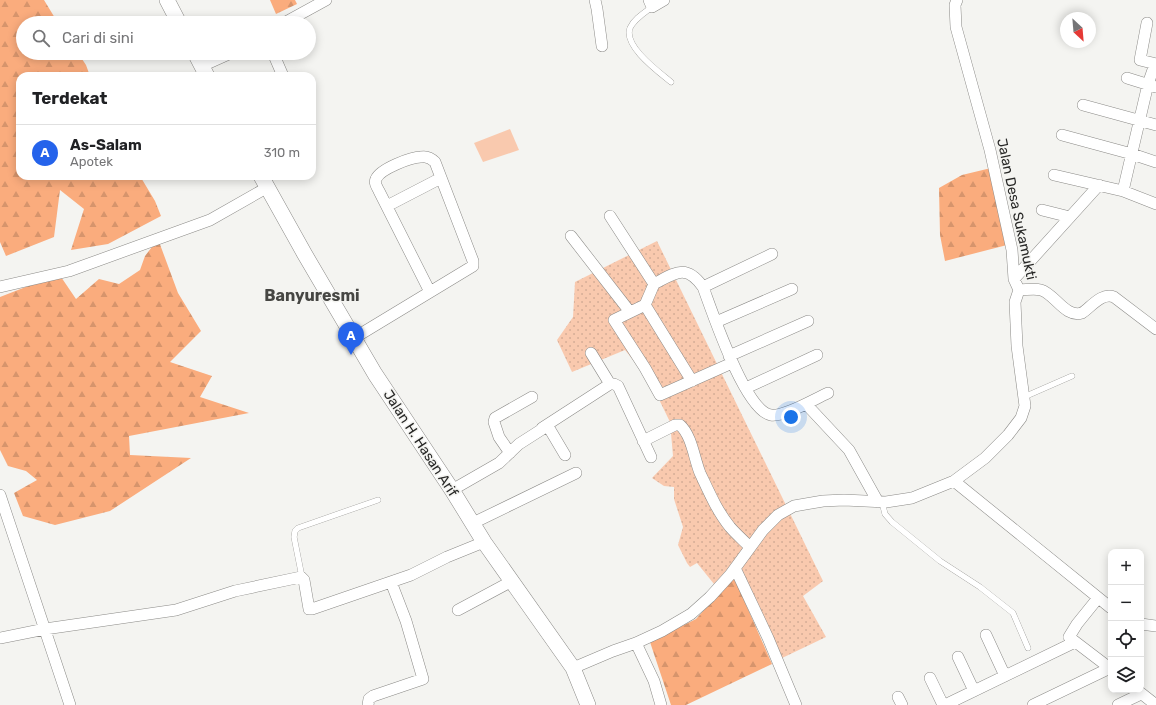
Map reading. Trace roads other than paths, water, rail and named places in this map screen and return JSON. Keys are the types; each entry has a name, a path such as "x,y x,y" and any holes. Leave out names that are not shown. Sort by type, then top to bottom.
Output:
{"main road":[{"path":"167,0 175,16"},
{"path":"198,60 204,71"},
{"name":"Jalan H. Hasan Arif","path":"264,182 375,374 452,490 484,542 573,668 588,705"}],"street":[{"path":"595,0 602,46"},
{"path":"651,4 664,0"},
{"path":"296,16 321,1"},
{"name":"Jalan Desa Sukamukti","path":"573,668 612,651 636,644 691,614 710,597 735,568 763,530 778,515 794,506 844,500 880,502 912,498 954,481 985,458 1021,418 1025,406 1017,346 1015,302 1019,290 1014,279 1012,250 990,150 956,27 955,2"},
{"path":"1123,191 1140,121 1152,86 1156,64 1140,60 1147,23"},
{"path":"204,71 220,60"},
{"path":"276,60 282,72"},
{"path":"1127,78 1152,86"},
{"path":"1083,106 1156,125"},
{"path":"1062,135 1156,162"},
{"path":"354,338 468,270 473,264 435,162 428,157 420,156 385,170 376,178 376,182 430,292"},
{"path":"1054,175 1123,191 1156,204"},
{"path":"387,206 441,178"},
{"path":"0,288 69,271 210,220 264,182"},
{"path":"1014,279 1099,185"},
{"path":"1042,210 1070,217"},
{"path":"610,216 654,284"},
{"path":"571,236 630,312"},
{"path":"703,287 772,254"},
{"path":"808,321 730,359 692,381 660,395 645,368 614,320 645,305 654,284 680,271 691,274 703,287 730,359 761,411 770,415 779,415 828,393"},
{"path":"716,322 792,289"},
{"path":"1019,290 1042,290 1071,313 1078,315 1104,296 1110,295 1156,329"},
{"path":"645,305 692,381"},
{"path":"591,353 610,384"},
{"path":"746,388 817,355"},
{"path":"452,490 499,463 519,444 610,384 618,386 651,457"},
{"path":"510,453 499,437 494,422 495,418 532,397"},
{"path":"806,404 849,450 880,502"},
{"path":"644,441 675,425 680,425 689,437 700,472 718,510 730,527 750,547"},
{"path":"542,428 549,428 565,455"},
{"path":"473,523 576,473"},
{"path":"954,481 1108,606"},
{"path":"0,495 5,524 45,629 70,705"},
{"path":"0,638 45,629 176,610 235,591 297,577 302,578 304,582 310,610 411,575 447,557 484,542"},
{"path":"735,568 768,638 796,705"},
{"path":"458,610 512,581"},
{"path":"368,705 369,700 373,696 423,679 406,621 391,582"},
{"path":"1098,598 1077,624 1070,637 1108,667"},
{"path":"1144,624 1156,626"},
{"path":"986,635 1005,676"},
{"path":"930,678 944,705 956,702 974,691 1075,642"},
{"path":"636,644 654,681 661,705"},
{"path":"958,657 974,691"},
{"path":"1033,705 1108,670"},
{"path":"1118,705 1137,693"},
{"path":"1140,693 1156,705"}],"lane":[{"path":"651,4 638,17 630,28 629,34 635,49 671,82"},
{"path":"1024,397 1072,376"},
{"path":"302,578 294,537 295,531 298,528 378,500"},
{"path":"880,502 885,514 892,522 940,561 980,587 1013,613 1028,648"}],"place":[{"name":"As-Salam","path":"351,355"}],"district":[{"name":"Banyuresmi","path":"312,295"}]}
